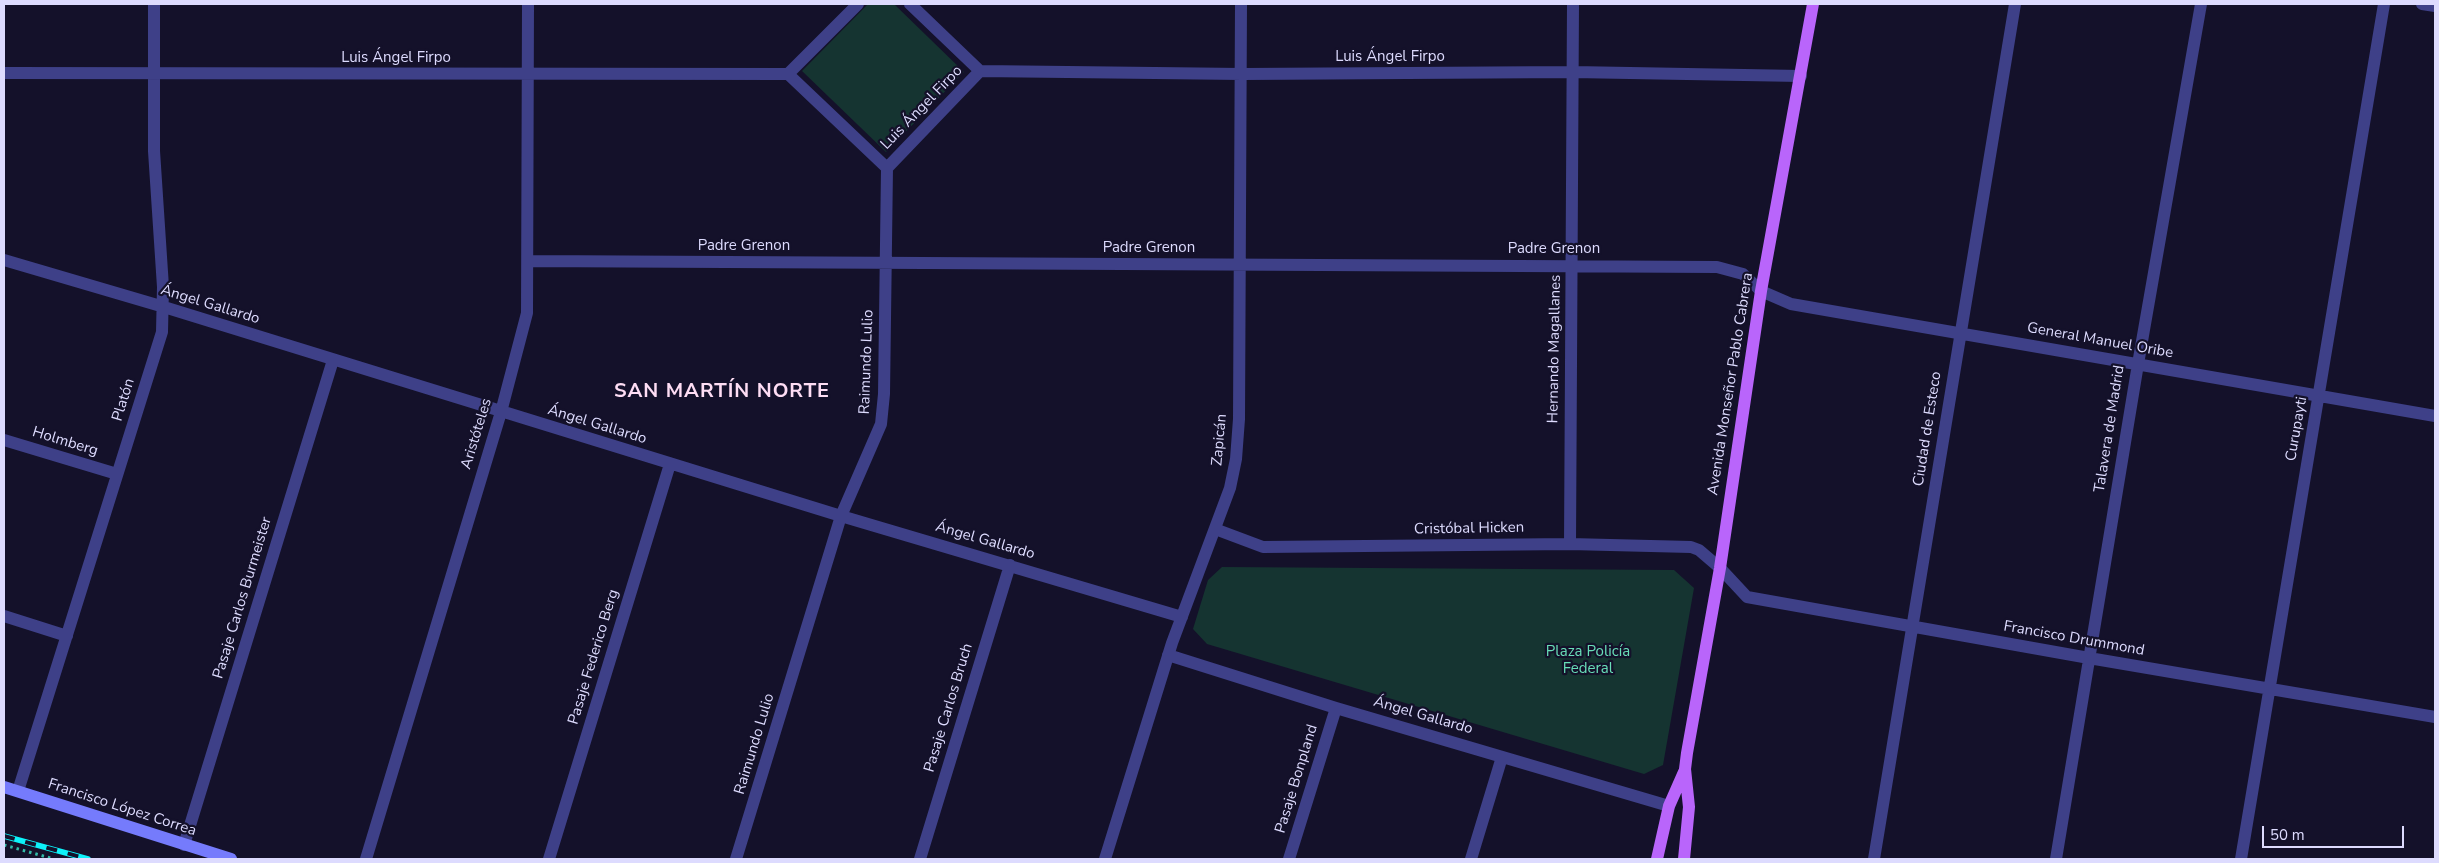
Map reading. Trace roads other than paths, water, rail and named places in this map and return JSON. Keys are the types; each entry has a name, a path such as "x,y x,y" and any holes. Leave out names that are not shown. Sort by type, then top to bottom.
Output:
{"main road":[{"name":"Avenida Monseñor Pablo Cabrera","path":"1656,859 1669,806 1685,769 1720,568 1761,291 1813,4"},
{"name":"Avenida Monseñor Pablo Cabrera","path":"1684,859 1689,807 1685,769"},
{"name":"Francisco López Correa","path":"4,787 231,859"}],"street":[{"name":"Platón","path":"18,791 162,332 164,307 155,176 154,4"},
{"name":"Aristóteles","path":"366,859 501,412 527,313 528,4"},
{"path":"858,4 788,74 887,168"},
{"name":"Luis Ángel Firpo","path":"910,4 980,71 1242,74 1573,72 1801,76"},
{"name":"Zapicán","path":"1106,859 1168,655 1230,488 1236,459 1239,419 1241,4"},
{"name":"Hernando Magallanes","path":"1570,544 1573,4"},
{"name":"Ciudad de Esteco","path":"1874,859 2015,4"},
{"name":"Talavera de Madrid","path":"2056,859 2088,658 2201,4"},
{"name":"Curupayti","path":"2241,859 2384,4"},
{"path":"2422,4 2435,6"},
{"name":"Luis Ángel Firpo","path":"887,168 980,71"},
{"name":"Luis Ángel Firpo","path":"4,74 788,74"},
{"name":"Raimundo Lulio","path":"736,859 841,516 882,419 887,264 887,168"},
{"name":"Ángel Gallardo","path":"4,260 164,307 841,516 1182,617"},
{"name":"Padre Grenon","path":"528,261 1717,267 1743,274 1761,291"},
{"name":"General Manuel Oribe","path":"1761,291 1791,304 2435,416"},
{"name":"Pasaje Carlos Burmeister","path":"184,845 333,360"},
{"name":"Holmberg","path":"4,440 117,474"},
{"name":"Pasaje Federico Berg","path":"549,859 670,464"},
{"name":"Cristóbal Hicken","path":"1215,529 1263,547 1570,544 1691,547 1699,550 1720,568"},
{"name":"Pasaje Carlos Bruch","path":"920,859 1010,565"},
{"name":"Francisco Drummond","path":"1720,568 1747,597 2088,658 2435,716"},
{"path":"4,616 67,636"},
{"name":"Ángel Gallardo","path":"1168,655 1336,708 1669,806"},
{"name":"Pasaje Bonpland","path":"1289,859 1336,708"},
{"path":"1472,859 1502,757"}],"railway":[{"path":"4,836 88,859"}],"district":[{"name":"SAN MARTÍN NORTE","path":"722,392"}],"park label":[{"name":"Plaza Policía Federal","path":"1588,660"}]}
